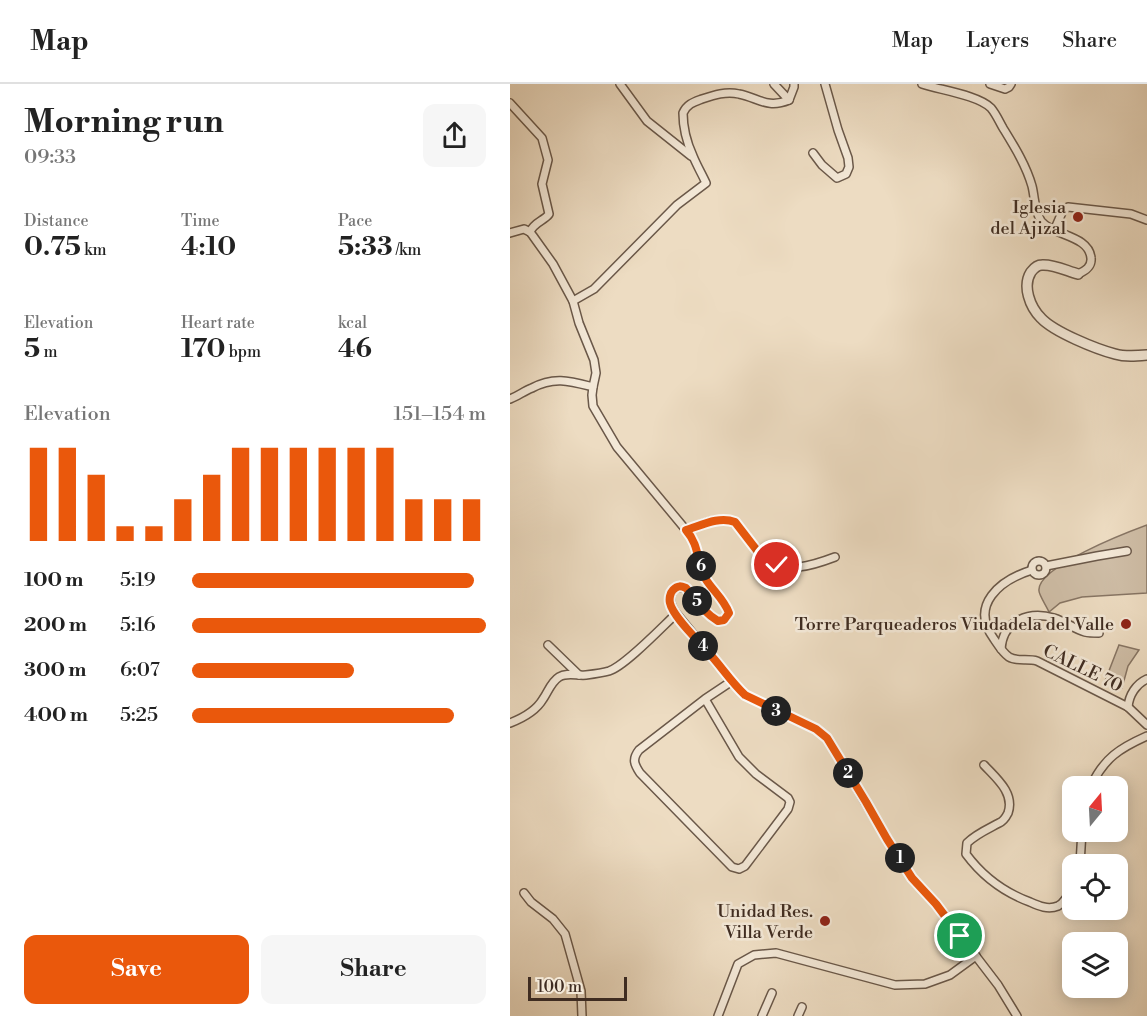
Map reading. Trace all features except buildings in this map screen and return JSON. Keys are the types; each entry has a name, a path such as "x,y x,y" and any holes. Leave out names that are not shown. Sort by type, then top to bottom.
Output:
{"street":[{"path":"620,84 647,121 693,158"},
{"path":"774,84 789,100"},
{"path":"573,301 594,289 677,205 706,183 686,138 683,112 687,106 717,94 727,93 739,94 768,104 780,104 789,100 794,84"},
{"path":"813,153 822,165 837,178 846,174 849,168 848,158 825,84"},
{"path":"922,84 954,88 986,104 996,115 1011,140 1029,176 1040,219 1054,231 1083,244 1091,254 1092,263 1078,274 1039,265 1033,269 1027,282 1027,290 1029,299 1041,319 1057,330 1115,354 1147,355"},
{"path":"990,84 1005,89 1011,84"},
{"path":"510,103 542,138 548,160 542,184 549,214 548,217 534,225 530,232"},
{"path":"1054,231 1063,210 1068,207 1131,214 1147,220"},
{"path":"510,233 524,229 530,232 554,264 573,301 594,360 596,373 592,395 593,406 617,447 696,545 703,575 726,605 729,613 724,620 718,621 706,613 683,586 677,587 670,594 669,602 676,614 745,695 816,729 827,738 912,878 936,904 976,956 998,985 1017,1016"},
{"path":"510,399 534,386 561,379 593,387"},
{"path":"686,530 720,520 735,522 762,557 777,565 812,566 835,557"},
{"path":"1001,649 992,637 985,621 985,613 995,591 1002,584 1021,573 1032,570 1037,575 1041,575 1046,570 1046,566 1127,551"},
{"path":"510,723 534,710 542,702 557,678 565,674 601,673 619,667 676,614"},
{"path":"1001,649 1001,641 1011,624 1036,616 1057,619 1084,632 1099,633"},
{"path":"548,645 579,675"},
{"name":"CALLE 70","path":"1001,649 1009,657 1037,661 1128,707 1147,725"},
{"path":"1128,707 1129,699 1135,688 1147,678"},
{"path":"705,699 744,763 790,802 788,809 741,869 732,867 640,773 634,762 639,750 705,699 732,681"},
{"path":"1096,776 1109,758 1131,743 1147,736"},
{"path":"984,765 1006,790 1009,807 1007,816 1002,822 970,840 966,854 999,888 1043,907 1052,908 1062,902"},
{"path":"524,893 531,902 553,919 565,934 580,991 582,1016"},
{"path":"721,1015 738,964 754,955 776,953 895,985 926,984 950,975 976,956"},
{"path":"762,1016 772,993"},
{"path":"798,1016 802,1007"}],"shaded area":[{"path":"1147,525 1147,593 1082,597 1060,603 1049,612 1039,591 1042,582 1052,572 1085,552"},
{"path":"1119,645 1139,650 1128,666 1122,688 1105,681"}],"place":[{"name":"Iglesia del Ajizal","path":"1078,217"},
{"name":"Torre Parqueaderos Viudadela del Valle","path":"1126,624"},
{"name":"Unidad Res. Villa Verde","path":"825,921"}],"route":[{"path":"777,565 762,557 735,522 720,520 686,530 696,545 703,575 726,605 729,613 724,620 718,621 706,613 683,586 677,587 670,594 669,602 681,621 745,695 816,729 827,738 912,878 936,904 960,936"}]}
